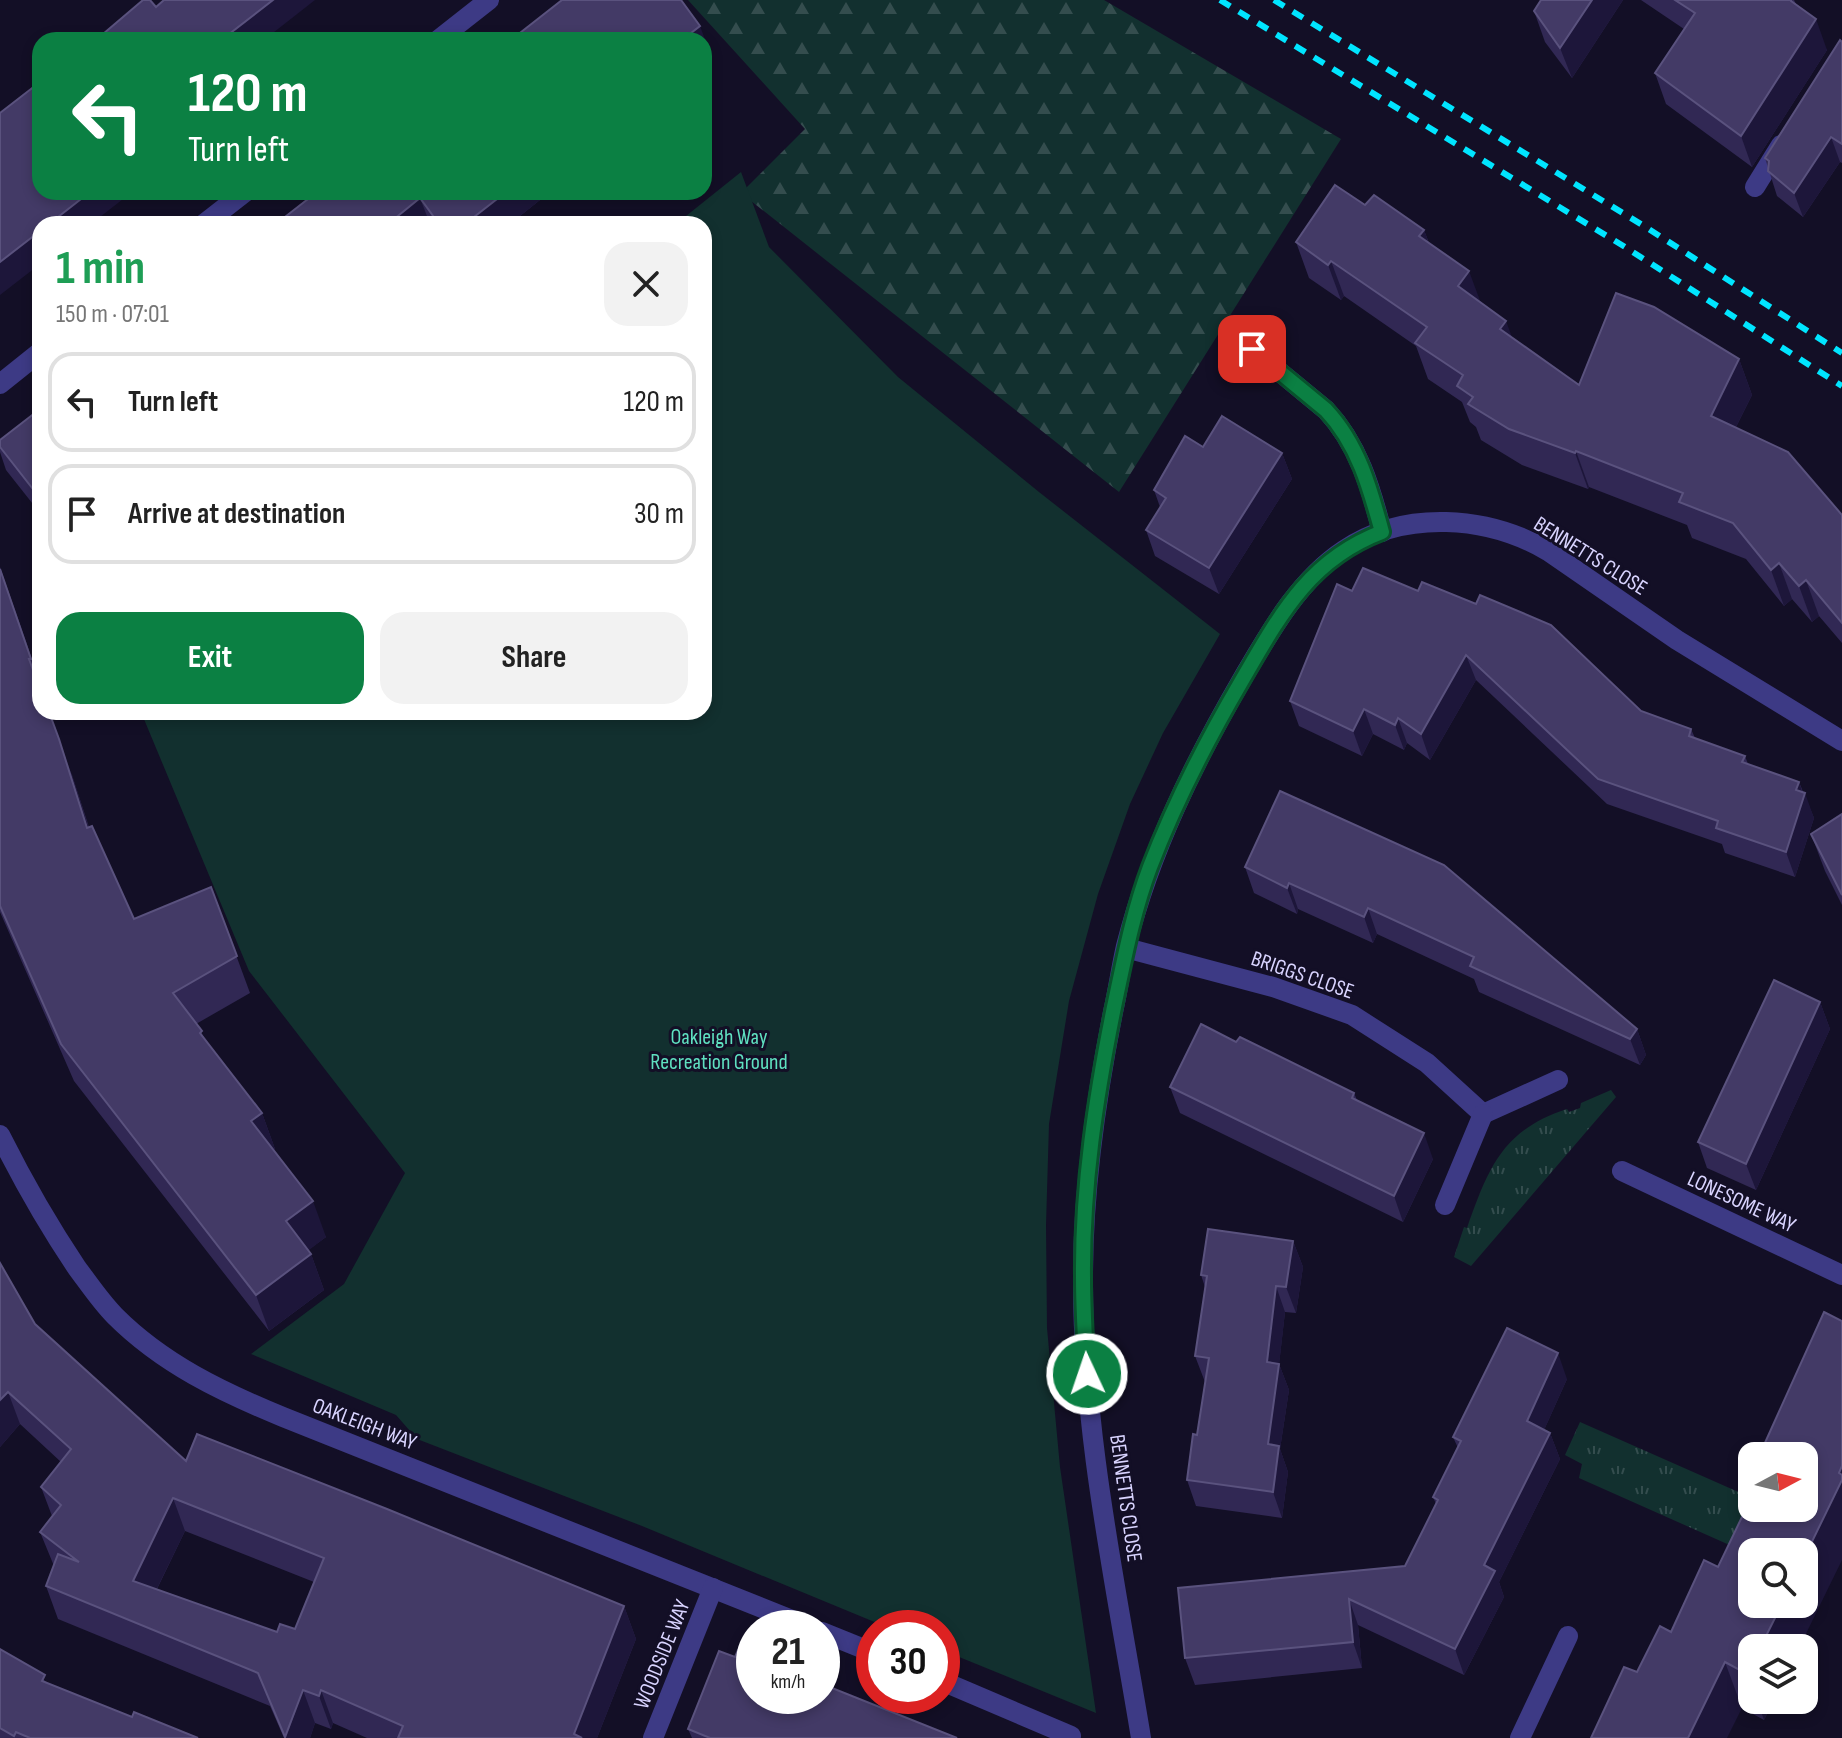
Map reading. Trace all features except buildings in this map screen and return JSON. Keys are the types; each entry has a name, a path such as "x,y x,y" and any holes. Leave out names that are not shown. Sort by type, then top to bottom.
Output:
{"street":[{"path":"448,32 489,0"},
{"path":"1755,187 1795,125"},
{"path":"214,216 235,200"},
{"path":"1252,349 1337,422 1351,443 1368,481 1382,532"},
{"path":"0,384 32,358"},
{"name":"BENNETTS CLOSE","path":"1141,1738 1089,1405 1083,1276 1093,1130 1126,948 1149,870 1201,752 1273,628 1314,574 1347,547 1382,532 1420,523 1463,522 1531,541 1677,640 1842,741"},
{"name":"BRIGGS CLOSE","path":"1126,948 1273,987 1352,1015 1427,1063 1483,1114"},
{"path":"1445,1205 1483,1114 1558,1080"},
{"name":"OAKLEIGH WAY","path":"0,1135 30,1193 87,1282 114,1315 171,1362 236,1397 767,1610"},
{"name":"LONESOME WAY","path":"1622,1171 1842,1275"},
{"name":"WOODSIDE WAY","path":"653,1738 713,1588"},
{"path":"1520,1738 1568,1636"},
{"path":"960,1689 1071,1736"}],"green space":[{"path":"688,0 1104,0 1341,139 1119,492 741,193 805,129"},
{"name":"Oakleigh Way Recreation Ground","path":"741,172 769,247 898,377 1220,634 1163,733 1130,804 1098,894 1069,1001 1049,1124 1047,1328 1060,1467 1096,1713 960,1657 960,1610 856,1610 856,1614 642,1526 417,1439 396,1415 251,1354 344,1284 405,1173 249,971 144,720 712,720 712,216 686,216 706,200 712,200 712,195"},
{"path":"1611,1090 1616,1097 1471,1266 1454,1257 1482,1187 1500,1154 1512,1140 1545,1118 1567,1109 1569,1112 1580,1108 1581,1103"},
{"path":"1580,1422 1738,1492 1738,1522 1752,1522 1752,1538 1738,1538 1738,1549 1579,1478 1582,1464 1565,1455"}],"railway":[{"path":"1220,0 1625,247 1842,386"},
{"path":"1274,0 1644,226 1842,353"}],"route":[{"path":"1087,1374 1083,1276 1093,1130 1126,948 1149,870 1201,752 1273,628 1314,574 1332,558 1347,547 1382,532 1368,481 1351,443 1337,422 1252,349"}]}
